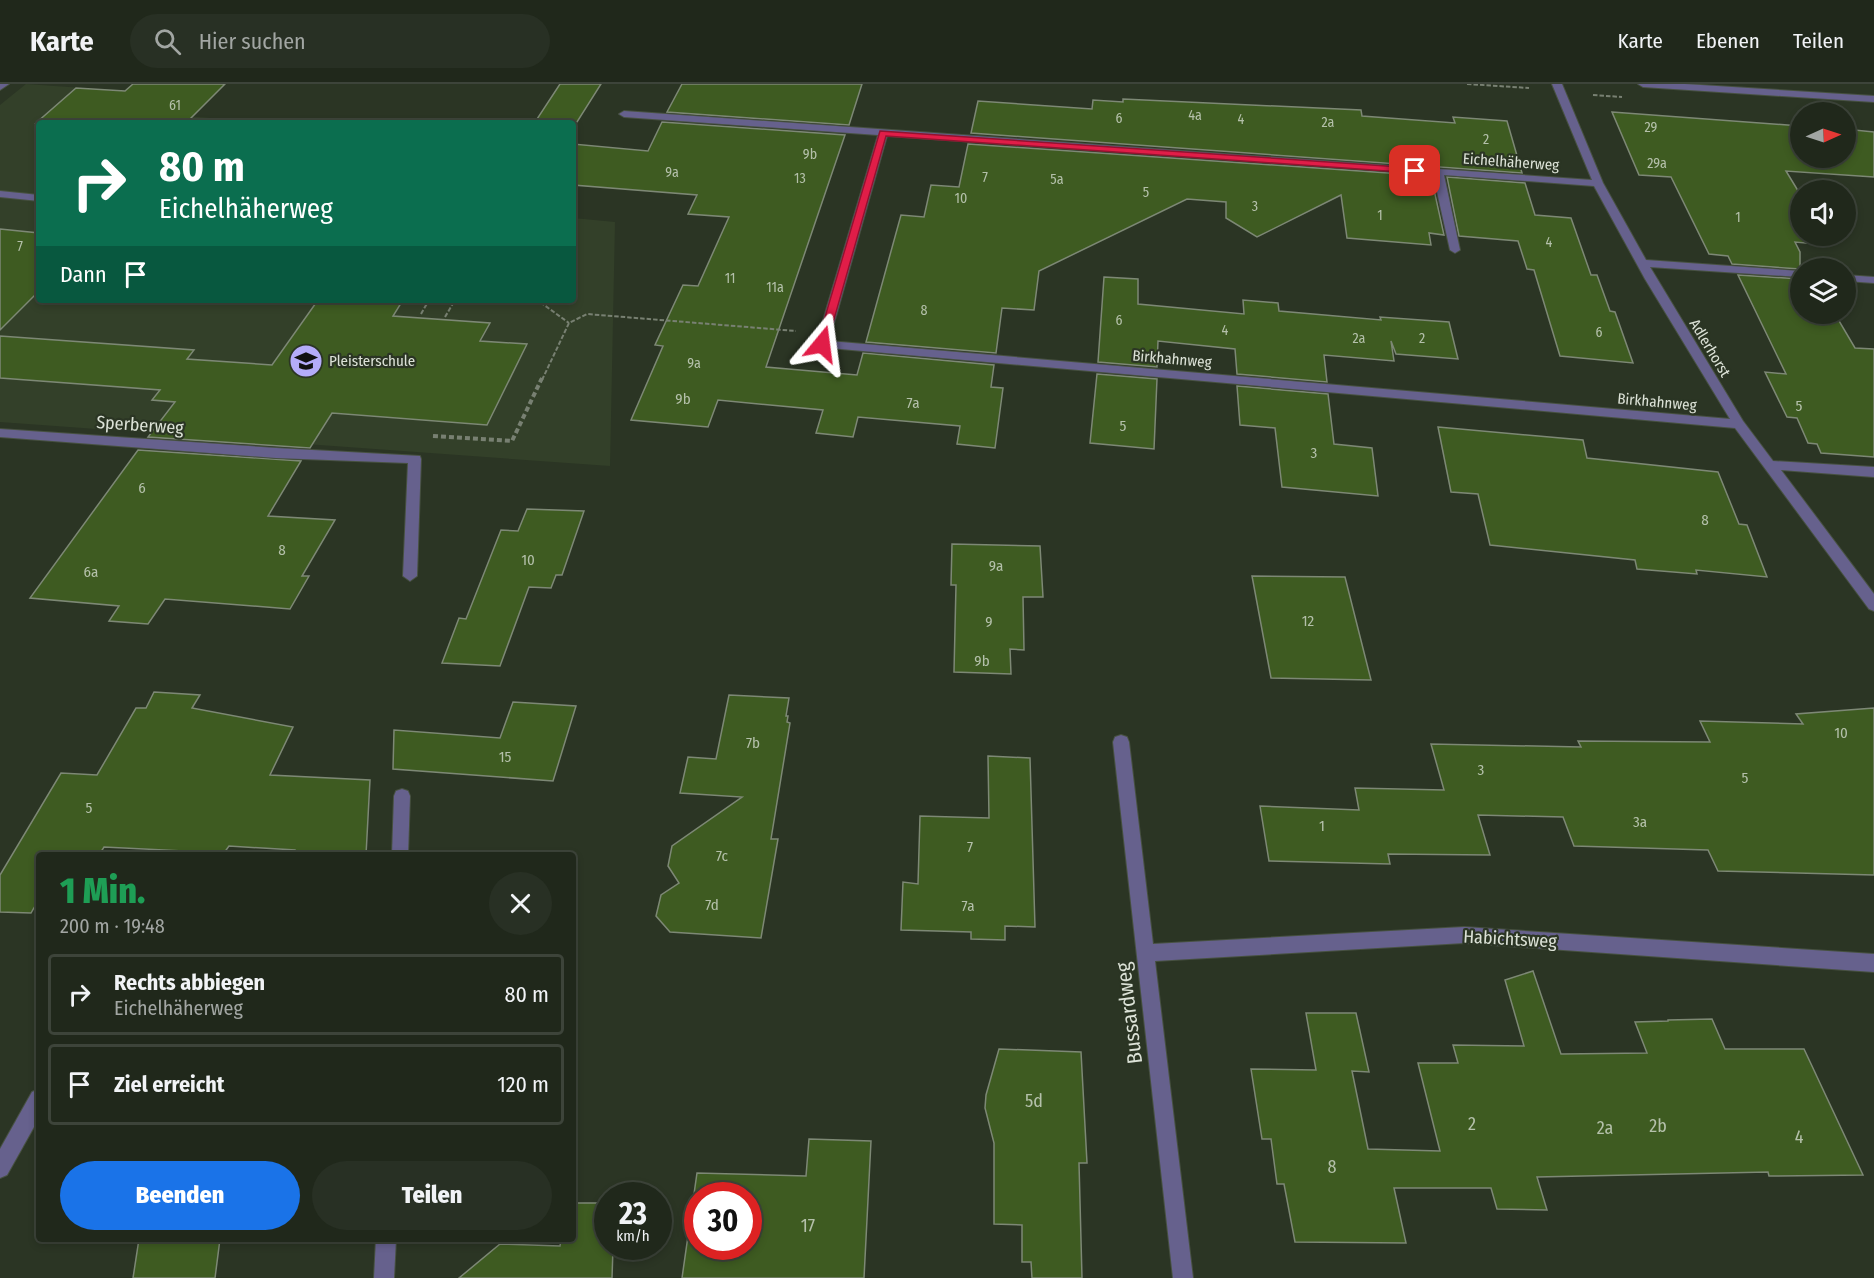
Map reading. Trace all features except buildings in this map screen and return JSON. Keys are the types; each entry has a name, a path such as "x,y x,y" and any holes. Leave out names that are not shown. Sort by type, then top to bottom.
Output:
{"street":[{"path":"0,87 4,84"},
{"path":"1642,84 1874,99"},
{"name":"Adlerhorst","path":"1558,88 1598,183 1642,263 1739,424 1874,605"},
{"name":"Eichelhäherweg","path":"624,114 1598,183"},
{"path":"822,344 883,133"},
{"path":"1438,172 1455,250"},
{"path":"0,194 36,198"},
{"path":"1642,263 1790,273"},
{"path":"1856,279 1874,280"},
{"name":"Birkhahnweg","path":"822,344 1739,424"},
{"name":"Sperberweg","path":"0,433 276,453 415,459 410,576"},
{"path":"1769,465 1874,472"},
{"name":"Bussardweg","path":"1121,742 1184,1278"},
{"path":"400,852 402,796"},
{"name":"Habichtsweg","path":"1146,953 1464,935 1874,963"},
{"path":"0,1168 36,1104"},
{"path":"384,1278 386,1242"}],"path":[{"path":"1467,84 1558,88"},
{"path":"422,314 428,303"},
{"path":"445,317 453,303"},
{"path":"541,303 569,323"},
{"path":"430,435 512,441 569,323 587,314 808,332 822,344"}],"shaded area":[{"name":"Pleisterschule","path":"26,84 125,91 121,111 236,120 36,120 36,303 576,303 576,218 615,222 610,466 0,422 0,105"}],"place":[{"name":"Pleisterschule","path":"306,361"}],"route":[{"path":"822,344 883,133 1415,171"}]}
